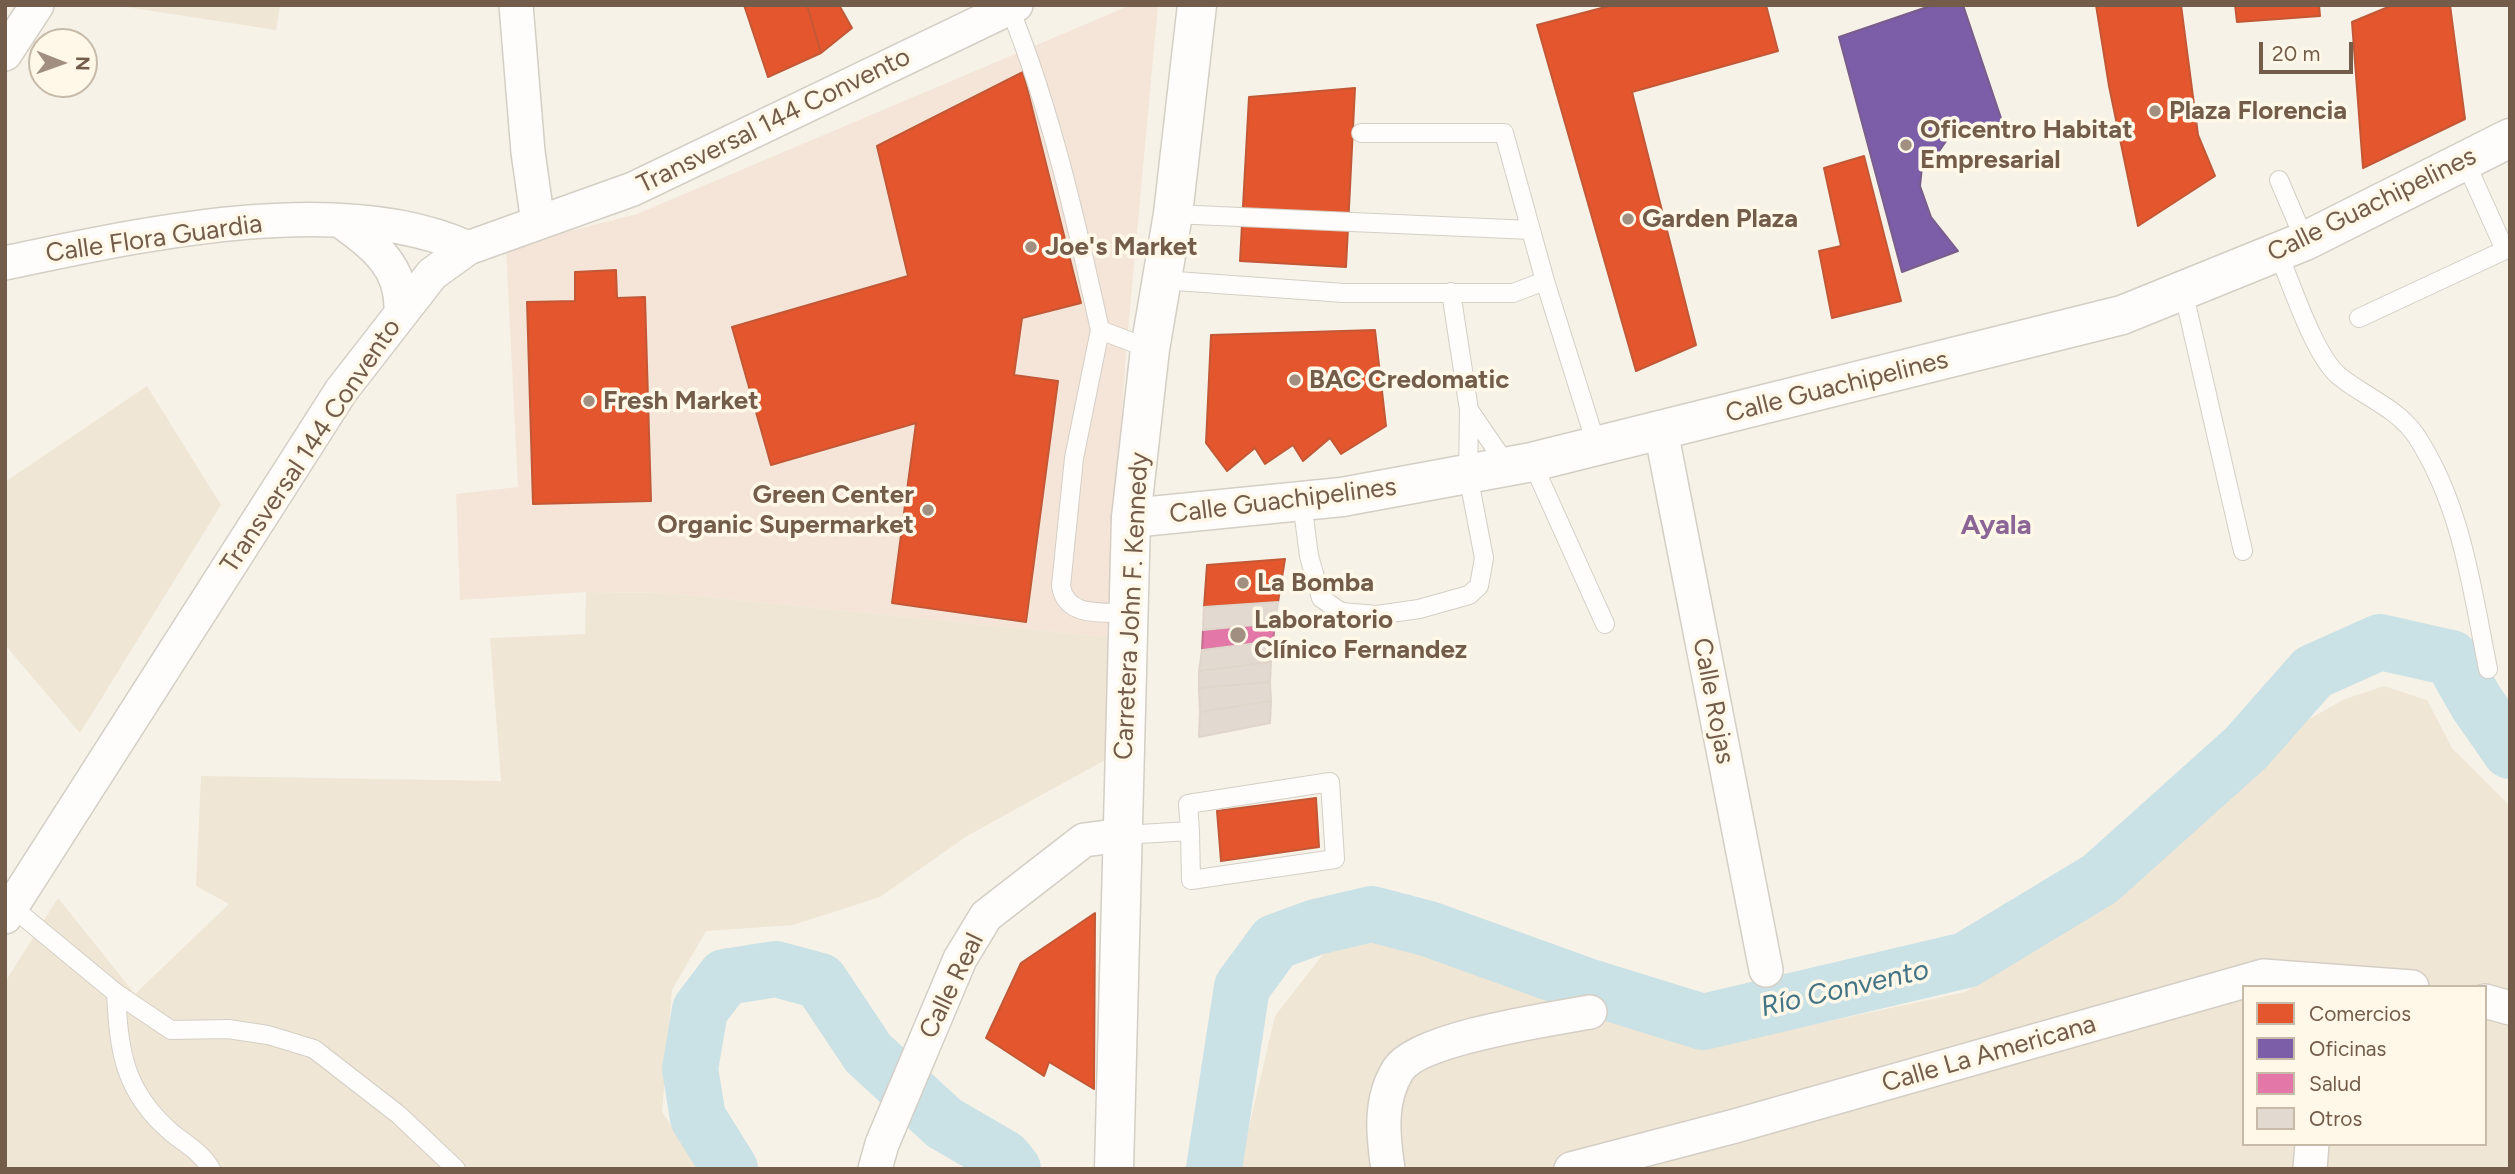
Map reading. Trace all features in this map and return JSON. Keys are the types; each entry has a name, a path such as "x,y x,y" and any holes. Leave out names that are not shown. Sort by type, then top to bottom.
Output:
{"street":[{"path":"5,54 37,5"},
{"path":"516,5 528,152 538,223"},
{"name":"Carretera John F. Kennedy","path":"1114,1169 1131,519 1150,349 1173,214 1197,5"},
{"name":"Transversal 144 Convento","path":"9,912 341,391 432,274 468,248 633,189 1013,7"},
{"name":"Calle Guachipelines","path":"1131,519 1302,502 1520,465 2122,315 2291,247 2510,138"},
{"name":"Calle Flora Guardia","path":"5,262 180,230 249,222 342,222 439,235 468,248"},
{"path":"342,222 366,239 393,267 402,294 401,312"},
{"name":"Calle Rojas","path":"1661,431 1766,970"},
{"name":"Calle Real","path":"875,1169 882,1144 960,959 986,916 1084,840 1123,835"},
{"name":"Calle La Americana","path":"1571,1169 1735,1126 2263,976 2302,982 2368,985"},
{"path":"2487,1002 2510,1008"},
{"path":"1388,1169 1384,1104 1398,1068 1425,1051 1487,1031 1590,1012"},
{"path":"2310,1169 2312,1146"}],"lane":[{"path":"1013,7 1036,73 1066,178 1100,330 1074,458 1061,586 1063,599 1070,606 1088,612 1129,613"},
{"path":"1361,133 1504,133 1545,281 1597,447"},
{"path":"2359,318 2505,250 2465,161"},
{"path":"2279,180 2291,247 2324,360 2338,375 2375,397 2415,434 2442,480 2462,539 2488,669"},
{"path":"1173,214 1531,230"},
{"path":"1161,280 1343,293 1513,293 1545,281"},
{"path":"2183,290 2244,551"},
{"path":"1302,502 1309,556 1321,598 1340,612 1377,615 1419,610 1469,595 1479,586 1484,558 1468,475 1469,410 1451,292"},
{"path":"1100,330 1150,349"},
{"path":"1469,410 1520,465 1605,624"},
{"path":"1330,782 1335,859 1191,880 1190,831 1188,804 1330,782"},
{"path":"1123,835 1190,831"},
{"path":"9,912 116,993 171,1030 228,1029 268,1035 314,1049 399,1115 456,1169"},
{"path":"116,993 118,1037 130,1083 156,1116 202,1154 211,1169"}],"shaded area":[{"path":"113,5 280,5 276,30"},
{"path":"1131,5 1158,5 1126,352 1107,637 667,593 586,592 460,600 456,494 518,487 506,247 637,214"},
{"path":"147,386 221,505 80,733 5,645 5,482"},
{"path":"586,592 667,593 1107,637 1107,759 967,836 880,897 793,925 706,931 672,990 662,1112 701,1169 5,1169 5,982 58,898 135,994 229,904 196,886 201,776 501,781 490,638 585,634"},
{"path":"2384,686 2427,700 2452,748 2510,806 2510,1169 1239,1169 1275,1016 1324,953 1376,942 1478,966 1697,1038 1761,1036 1965,992 2120,894 2300,724 2345,699"}],"building: Comercios":[{"path":"744,5 807,5 821,53 768,77"},
{"path":"807,5 839,5 852,28 821,53"},
{"name":"Garden Plaza","path":"1613,5 1766,5 1778,51 1632,92 1696,345 1636,371 1537,25"},
{"name":"Plaza Florencia","path":"2096,5 2181,5 2198,135 2215,176 2138,226 2109,86"},
{"name":"Plaza Florencia","path":"2235,5 2319,5 2320,16 2237,22"},
{"path":"2393,5 2450,5 2465,119 2363,168 2352,22"},
{"path":"1023,72 1081,303 1022,318 1014,375 1058,381 1026,622 892,603 916,423 771,465 732,327 908,276 877,146"},
{"path":"1355,88 1346,267 1240,261 1249,97"},
{"name":"Garden Plaza","path":"1864,156 1901,301 1832,318 1819,251 1841,246 1824,168"},
{"name":"Fresh Market","path":"616,270 617,298 645,297 651,501 533,504 527,302 575,301 575,272"},
{"name":"BAC Credomatic","path":"1375,330 1386,426 1341,454 1330,438 1303,461 1293,445 1265,464 1255,448 1227,471 1206,443 1211,335"},
{"name":"La Bomba","path":"1285,559 1278,602 1204,607 1207,565"},
{"path":"1316,798 1319,847 1221,861 1217,811"},
{"path":"1095,913 1094,1089 1049,1062 1044,1076 986,1038 1021,963"}],"building: Oficinas":[{"name":"Oficentro Habitat Empresarial","path":"1933,5 1963,5 2006,133 1990,124 1951,134 1935,157 1922,167 1920,186 1931,217 1958,251 1902,272 1839,37"}],"building: Salud":[{"name":"Laboratorio Clínico Fernandez","path":"1275,623 1273,641 1202,650 1203,630"}],"building: Otros":[{"path":"1278,602 1275,623 1203,630 1204,607"},
{"path":"1273,641 1271,662 1199,671 1202,650"},
{"path":"1271,662 1270,682 1199,688 1199,671"},
{"path":"1270,682 1271,701 1200,712 1199,688"},
{"path":"1271,701 1270,723 1199,737 1200,712"}],"waterway":[{"name":"Río Convento","path":"1214,1169 1242,987 1275,942 1316,927 1372,914 1429,929 1590,987 1703,1022 1966,960 2100,879 2246,748 2313,672 2380,642 2451,658 2476,702 2510,751"},
{"name":"Río Convento","path":"730,1169 698,1118 690,1069 700,1010 725,977 776,969 820,981 868,1053 944,1123 1004,1158 1013,1169"}],"place":[{"name":"Plaza Florencia","path":"2155,111"},
{"name":"Oficentro Habitat Empresarial","path":"1906,145"},
{"name":"Garden Plaza","path":"1628,219"},
{"name":"Joe's Market","path":"1031,247"},
{"name":"BAC Credomatic","path":"1295,380"},
{"name":"Fresh Market","path":"589,401"},
{"name":"Green Center Organic Supermarket","path":"928,510"},
{"name":"La Bomba","path":"1243,583"},
{"name":"Laboratorio Clínico Fernandez","path":"1238,635"}],"district":[{"name":"Ayala","path":"1996,526"}]}
